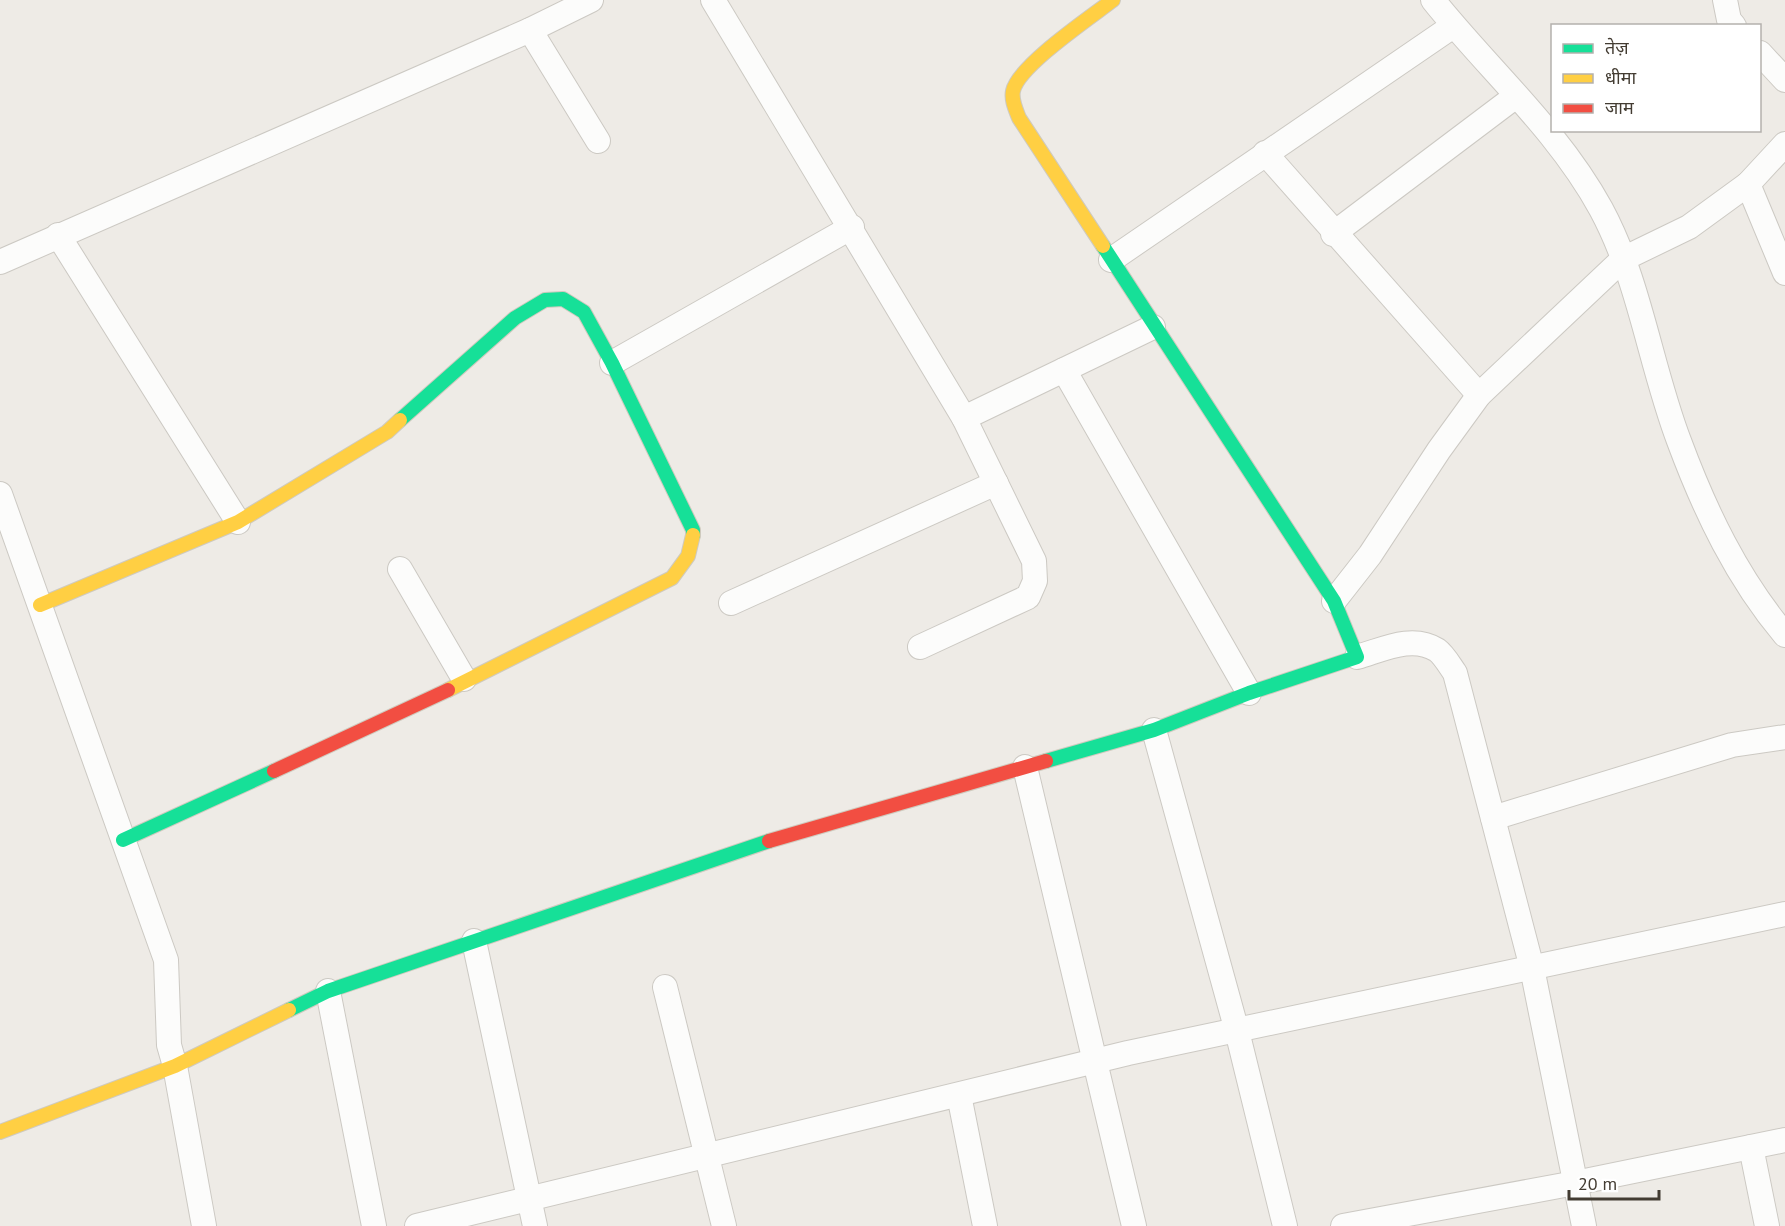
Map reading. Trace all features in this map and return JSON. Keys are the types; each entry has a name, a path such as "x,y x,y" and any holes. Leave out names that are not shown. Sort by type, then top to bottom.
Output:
{"street":[{"path":"0,262 530,30 591,0"},
{"path":"713,0 852,227 964,418 1034,561 1035,581 1028,597 920,647"},
{"path":"1113,0 1029,67 1014,86 1012,97 1019,118 1334,602 1357,657"},
{"path":"1433,0 1562,151 1600,208 1623,259 1683,451 1724,546 1757,602 1785,635"},
{"path":"1725,0 1729,20 1732,24"},
{"path":"1112,260 1453,26"},
{"path":"530,30 598,141"},
{"path":"1761,53 1785,80"},
{"path":"1333,234 1516,96"},
{"path":"1334,602 1370,555 1439,450 1479,395 1623,259 1689,227 1748,184 1785,144"},
{"path":"1265,153 1333,234 1479,395"},
{"path":"1748,184 1785,273"},
{"path":"612,363 852,227"},
{"path":"58,235 238,522"},
{"path":"40,605 238,522 387,432 515,318 545,300 563,299 584,312 612,363 693,530 694,545 686,562 672,578 391,717 123,840"},
{"path":"964,418 1153,327"},
{"path":"1064,370 1249,693"},
{"path":"731,603 996,483"},
{"path":"0,494 166,960 169,1045 175,1066 204,1226"},
{"path":"400,569 464,680"},
{"path":"0,1132 175,1066 328,991 764,842 1154,730 1249,693 1357,657 1405,643 1420,643 1438,651 1455,673 1532,968 1584,1226"},
{"path":"1154,730 1236,1031 1286,1226"},
{"path":"1493,818 1732,745 1785,737"},
{"path":"1025,767 1134,1226"},
{"path":"417,1226 1096,1062 1785,914"},
{"path":"474,941 535,1226"},
{"path":"665,987 709,1157 724,1226"},
{"path":"328,991 374,1226"},
{"path":"958,1095 985,1226"},
{"path":"1343,1226 1575,1183 1785,1140"},
{"path":"1750,1147 1767,1226"}],"traffic: fast":[{"path":"1046,761 1154,730 1249,693 1357,657 1334,601 1103,246"},
{"path":"400,420 515,318 545,300 563,299 584,312 612,363 693,530 693,535"},
{"path":"123,840 274,771"},
{"path":"289,1010 328,991 769,841"}],"traffic: slow":[{"path":"1103,246 1019,118 1014,105 1013,91 1018,81 1041,56 1113,0"},
{"path":"40,605 238,522 387,432 400,420"},
{"path":"448,690 672,578 688,556 693,535"},
{"path":"0,1132 175,1066 289,1010"}],"traffic: jam":[{"path":"274,771 448,690"},
{"path":"769,841 1046,761"}]}
